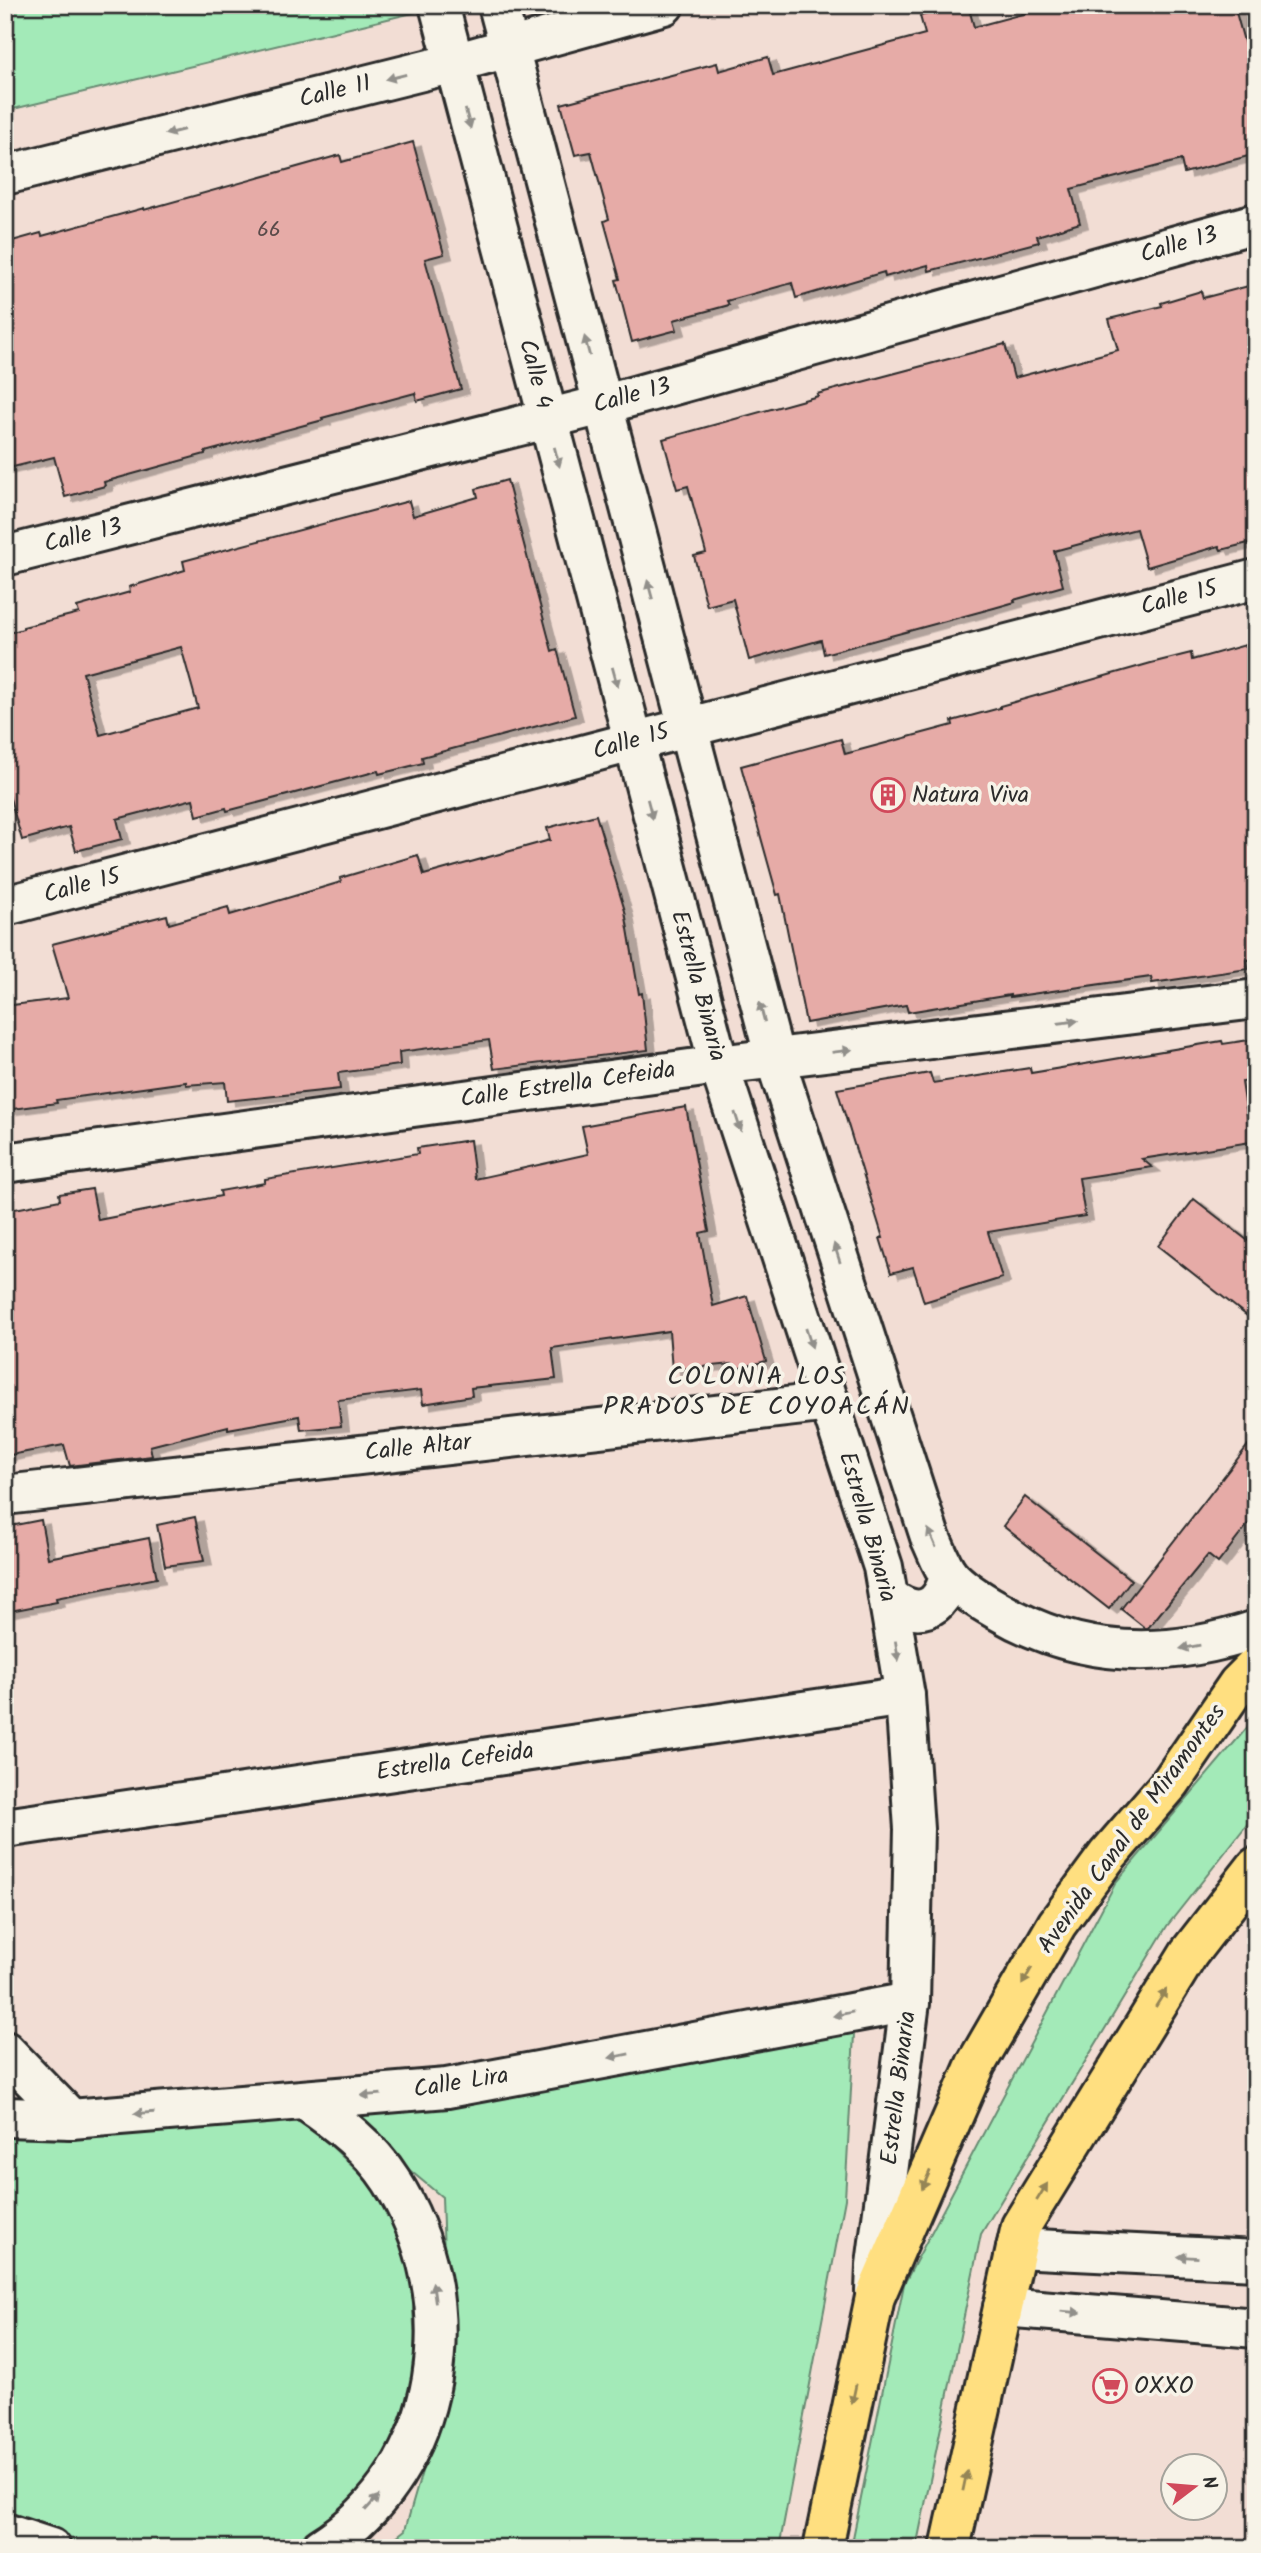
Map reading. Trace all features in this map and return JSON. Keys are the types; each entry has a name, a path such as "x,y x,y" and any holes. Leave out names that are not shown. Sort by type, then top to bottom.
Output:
{"main road":[{"name":"Avenida Canal de Miramontes","path":"823,2548 874,2297 976,2064 1058,1924 1107,1856 1171,1782 1238,1684 1256,1666"},
{"path":"950,2548 1021,2226 1189,1953 1256,1867"}],"street":[{"name":"Calle 4","path":"439,5 632,743"},
{"path":"498,5 775,1059 930,1537 949,1575 981,1601 1016,1621 1054,1637 1093,1647 1134,1651 1177,1650 1220,1642 1256,1630"},
{"name":"Calle 11","path":"5,175 454,63 664,5"},
{"name":"Calle 13","path":"5,556 602,405 1256,223"},
{"name":"Calle 15","path":"5,905 1256,579"},
{"name":"Estrella Binaria","path":"632,743 719,1065 883,1567 905,1696 914,1829 910,2002 874,2297"},
{"name":"Calle Estrella Cefeida","path":"5,1163 719,1065 1256,999"},
{"name":"Calle Altar","path":"5,1495 830,1402"},
{"path":"888,1596 900,1606 914,1610 928,1608 940,1600 949,1575"},
{"name":"Estrella Cefeida","path":"5,1828 905,1696"},
{"name":"Calle Lira","path":"5,2117 71,2119 447,2088 910,2002"},
{"path":"5,2051 71,2119"},
{"path":"306,2101 366,2148 390,2178 410,2211 424,2247 434,2285 438,2323 436,2361 428,2399 416,2434 400,2466 379,2496 354,2523 321,2548"},
{"path":"1016,2248 1256,2260"},
{"path":"1003,2306 1256,2328"},
{"path":"5,2533 51,2548"}],"green space":[{"path":"5,5 424,5 425,10 5,111"},
{"path":"1256,1717 1256,1813 1167,1926 981,2234 916,2548 851,2548 904,2284 1116,1882"},
{"path":"855,2016 845,2199 779,2548 382,2548 405,2530 430,2444 447,2345 442,2197 342,2114"},
{"path":"280,2112 309,2124 405,2218 417,2260 413,2310 416,2357 406,2424 335,2548 85,2548 5,2522 5,2127"}],"building":[{"path":"968,5 974,27 1056,5 1234,5 1256,85 1256,154 1184,173 1181,160 1071,189 1080,223 1037,236 1039,242 929,271 928,265 885,277 884,272 796,298 792,283 727,301 729,305 674,320 677,330 632,342 616,280 620,279 604,221 609,219 591,152 575,155 561,104 717,63 719,71 768,57 773,75 925,34 920,16"},
{"path":"413,142 444,254 425,259 461,389 417,401 415,393 322,418 323,420 104,482 105,486 65,497 54,457 5,469 5,243 144,210 340,155 342,162"},
{"path":"1256,284 1256,541 1221,550 1219,546 1147,567 1136,529 1054,551 1063,586 994,608 824,654 821,640 749,660 733,599 707,606 694,556 706,553 688,486 677,489 663,439 818,396 817,394 1005,344 1014,378 1118,350 1109,319 1162,306 1161,303 1201,291 1203,298"},
{"path":"507,480 552,651 557,649 575,716 422,757 423,763 379,774 378,771 227,811 226,808 197,816 193,799 117,819 122,839 76,851 69,827 22,840 5,781 5,634 79,613 77,607 130,592 129,587 185,570 183,561 409,501 413,516 478,497 476,489","holes":["181,647 198,708 100,735 83,673"]},
{"path":"1256,642 1256,959 1247,960 1248,969 1152,983 1151,977 1010,995 908,1012 906,1005 806,1023 780,894 777,895 741,766 841,739 845,754 953,725 952,721 1151,663 1191,653 1192,660"},
{"path":"596,815 625,911 639,994 642,993 648,1050 494,1069 489,1040 399,1052 400,1065 338,1073 340,1089 227,1101 225,1082 186,1085 186,1082 5,1110 5,1006 68,998 52,944 167,915 169,924 228,907 230,915 341,882 340,878 418,855 424,875 550,840 547,828"},
{"path":"1256,1039 1256,1080 1242,1082 1251,1142 1142,1159 1152,1167 1079,1178 1085,1216 988,1232 1002,1278 924,1302 913,1267 891,1273 880,1238 883,1238 837,1089 930,1073 933,1083 1030,1068 1031,1073 1222,1041 1223,1044"},
{"path":"686,1107 709,1231 700,1233 713,1306 747,1296 766,1361 733,1370 732,1364 672,1370 669,1331 552,1348 556,1379 471,1388 472,1396 423,1404 421,1390 338,1400 341,1426 301,1430 299,1416 228,1429 228,1426 150,1446 152,1456 70,1466 64,1445 5,1456 5,1211 60,1200 59,1194 92,1189 98,1220 221,1196 220,1191 265,1183 265,1179 418,1154 417,1148 470,1140 475,1179 588,1154 582,1126"},
{"path":"1194,1199 1256,1247 1256,1323 1158,1246"},
{"path":"1256,1435 1256,1514 1218,1563 1208,1555 1148,1628 1145,1628 1121,1609"},
{"path":"1025,1497 1131,1580 1109,1609 1003,1526"},
{"path":"195,1517 204,1561 165,1566 157,1525"},
{"path":"41,1520 48,1558 149,1538 157,1578 56,1598 57,1602 5,1612 5,1527"}],"place":[{"name":"Natura Viva","path":"888,795"},
{"name":"OXXO","path":"1110,2386"}],"district":[{"name":"COLONIA LOS PRADOS DE COYOACÁN","path":"757,1392"}]}
